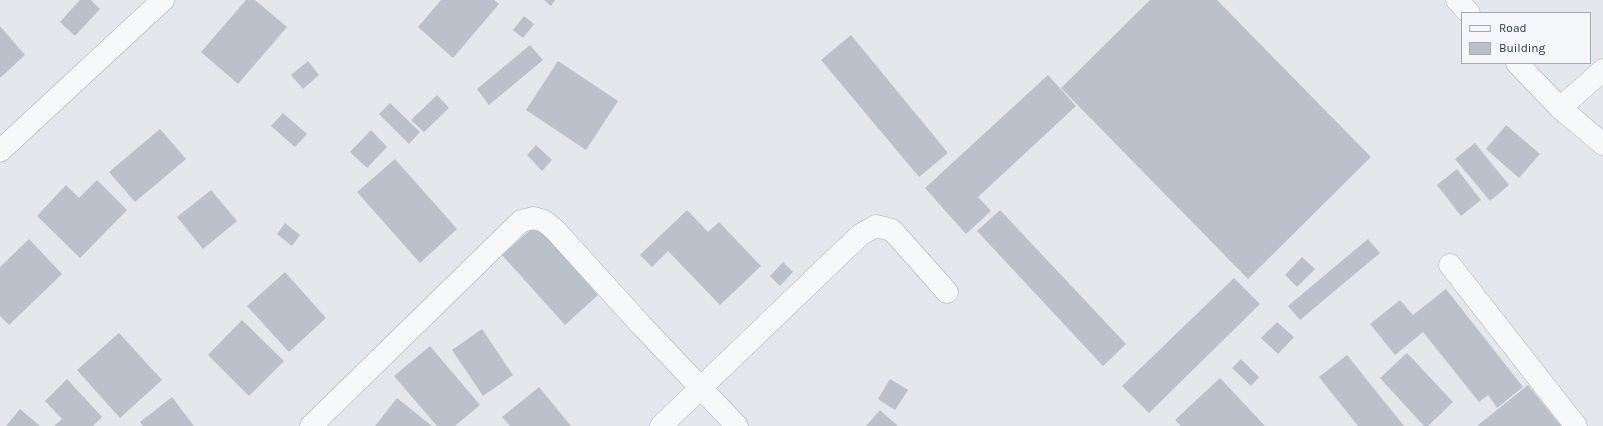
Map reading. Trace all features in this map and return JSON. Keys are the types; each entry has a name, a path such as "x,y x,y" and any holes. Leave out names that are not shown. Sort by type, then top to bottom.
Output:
{"street":[{"path":"0,151 162,0"},
{"path":"1457,0 1468,12"},
{"path":"1518,64 1560,108 1603,144"},
{"path":"1560,108 1603,70"},
{"path":"311,426 521,221 534,218 544,221 555,230 737,426"},
{"path":"661,426 860,235 876,226 892,230 947,292"},
{"path":"1450,265 1576,426"}],"building":[{"path":"80,0 91,0 100,9 75,36 60,22"},
{"path":"246,0 255,0 287,27 238,84 201,52"},
{"path":"441,0 494,0 499,4 453,58 418,27"},
{"path":"544,0 555,0 551,6"},
{"path":"1150,0 1217,0 1371,157 1248,279 1061,88"},
{"path":"524,16 534,24 523,38 513,30"},
{"path":"0,26 25,55 0,78"},
{"path":"851,35 948,153 919,177 821,60"},
{"path":"530,45 543,60 489,105 477,89"},
{"path":"308,61 319,75 303,89 291,75"},
{"path":"558,61 618,101 586,150 526,110"},
{"path":"1048,75 1076,106 978,197 991,211 966,234 925,188"},
{"path":"437,95 449,108 424,132 411,120"},
{"path":"390,103 420,132 409,144 379,114"},
{"path":"283,113 307,134 295,147 271,126"},
{"path":"1506,125 1540,154 1519,178 1486,149"},
{"path":"160,129 186,159 135,202 109,172"},
{"path":"371,130 387,147 367,168 350,152"},
{"path":"1475,143 1509,185 1490,201 1455,159"},
{"path":"536,145 552,160 542,171 527,155"},
{"path":"395,159 457,229 420,263 357,192"},
{"path":"1457,169 1481,200 1461,216 1437,185"},
{"path":"97,180 127,210 80,258 37,216 66,185 79,198"},
{"path":"211,190 237,221 203,249 177,217"},
{"path":"687,210 708,232 719,222 761,266 720,305 668,251 652,267 640,255"},
{"path":"1000,210 1126,344 1103,366 977,231"},
{"path":"285,223 300,235 292,246 277,234"},
{"path":"536,225 598,295 565,325 502,255"},
{"path":"29,239 62,274 9,325 0,316 0,267"},
{"path":"1368,239 1380,253 1300,320 1288,306"},
{"path":"1302,257 1315,269 1297,287 1285,275"},
{"path":"783,262 793,272 780,286 770,276"},
{"path":"285,272 326,318 289,352 247,306"},
{"path":"1234,278 1260,304 1149,413 1122,386"},
{"path":"1446,289 1523,387 1497,408 1488,395 1479,402 1423,332 1395,355 1370,324 1400,300 1413,315"},
{"path":"242,320 284,361 249,396 208,355"},
{"path":"1277,322 1294,337 1278,354 1261,338"},
{"path":"482,329 513,375 483,396 452,350"},
{"path":"119,333 162,380 120,418 77,370"},
{"path":"430,346 480,405 455,426 437,426 394,376"},
{"path":"1407,353 1453,402 1428,426 1424,426 1380,378"},
{"path":"1347,355 1404,426 1358,426 1319,377"},
{"path":"1241,359 1259,377 1251,386 1232,368"},
{"path":"1220,378 1265,426 1181,426 1175,420"},
{"path":"67,379 102,417 93,426 54,426 62,419 45,401"},
{"path":"890,379 908,390 895,410 878,399"},
{"path":"1528,385 1561,426 1477,426"},
{"path":"539,387 571,426 510,426 502,417"},
{"path":"172,397 194,426 143,426 140,422"},
{"path":"397,398 432,426 375,426"},
{"path":"20,409 40,426 6,426"},
{"path":"880,410 898,426 866,426"}]}
